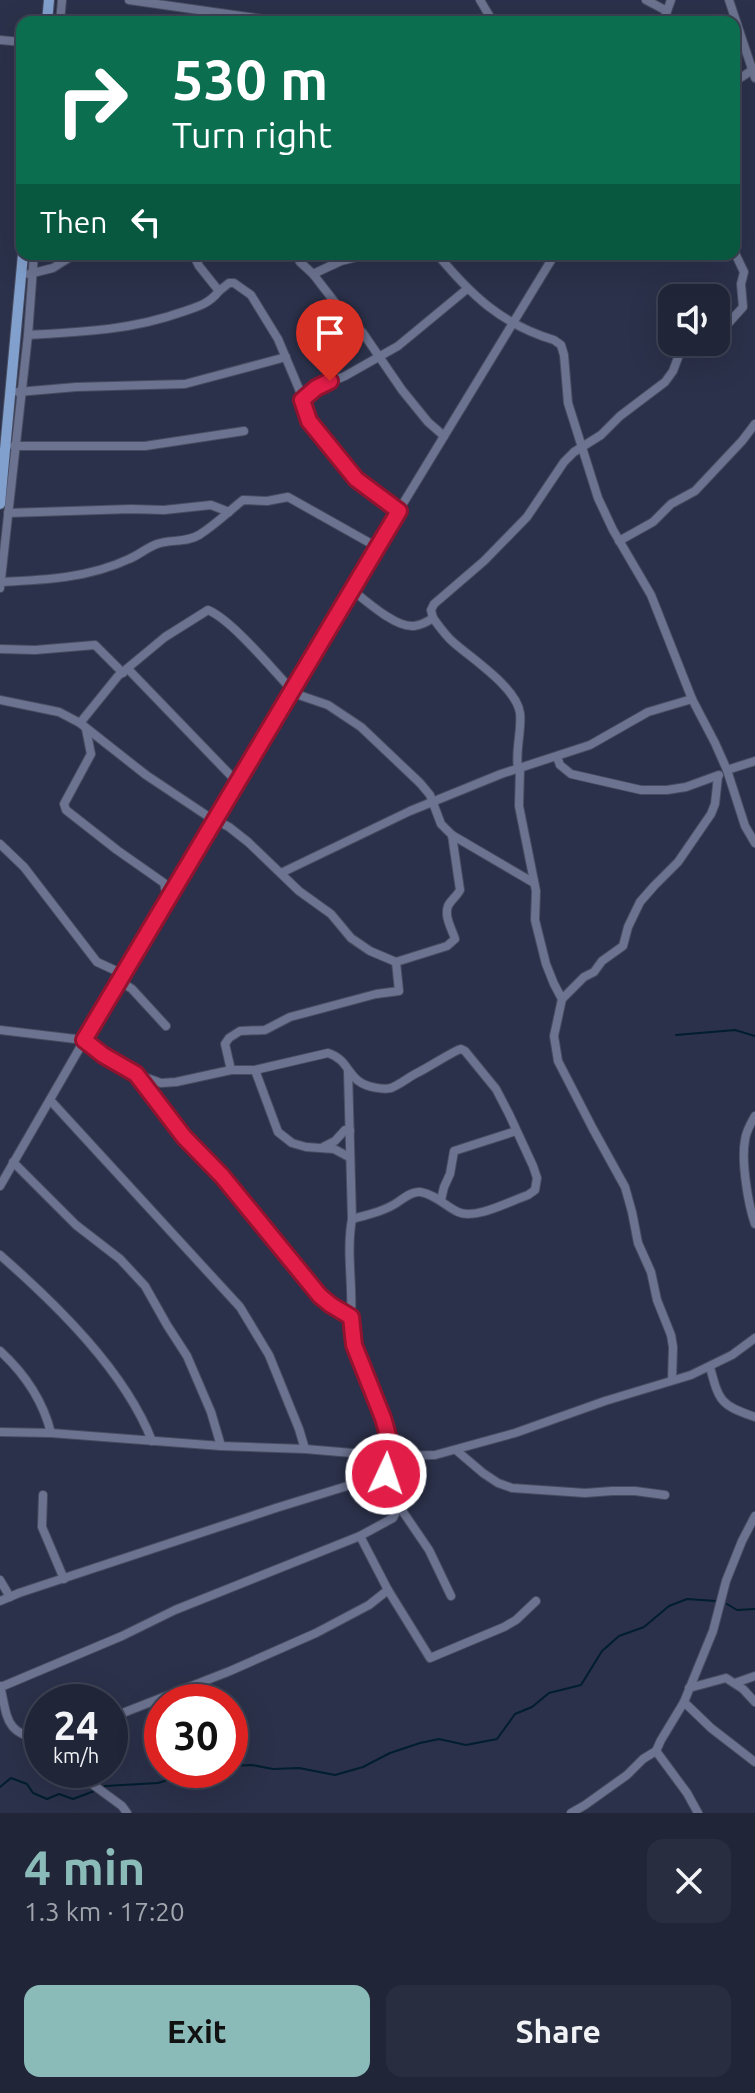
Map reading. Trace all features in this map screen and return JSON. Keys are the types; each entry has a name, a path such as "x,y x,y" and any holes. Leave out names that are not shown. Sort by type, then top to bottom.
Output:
{"main road":[{"path":"4,509 0,494 15,392 26,274 24,260"}],"street":[{"path":"129,0 241,16"},
{"path":"646,0 667,11"},
{"path":"665,16 671,0"},
{"path":"740,32 754,72"},
{"path":"32,260 26,274 28,335 15,392 14,446 4,509 0,585 82,574 130,559 157,544 191,539 248,499 267,501 288,497 377,547"},
{"path":"26,274 53,268 66,260"},
{"path":"196,260 219,291"},
{"path":"299,260 363,333 428,422 444,436"},
{"path":"313,274 345,260"},
{"path":"442,260 467,289 499,316 561,345 568,403 598,498 651,595 692,699 727,771 741,817 755,843"},
{"path":"0,1186 351,589 551,260"},
{"path":"730,322 743,307 741,284 744,272 738,260"},
{"path":"28,335 126,328 167,318 206,303 229,283 234,283 251,295 278,339 309,421 356,479 399,511"},
{"path":"302,400 316,388 345,376 398,346 467,289"},
{"path":"562,999 546,964 535,920 534,883 521,819 516,751 520,715 517,703 506,688 450,640 433,618 431,610 527,517 564,462 665,382 679,356"},
{"path":"15,392 185,384 286,357"},
{"path":"619,541 653,522 671,504 695,491 755,424"},
{"path":"14,446 145,446 244,431"},
{"path":"4,509 164,510 211,505 229,512"},
{"path":"351,589 384,614 407,626 422,625 433,618"},
{"path":"168,898 164,883 66,810 64,804 91,754 83,725 106,689 165,637 208,610 237,633 291,691 328,705 361,727 420,783 441,824 452,835 534,883"},
{"path":"0,649 35,650 95,645 237,782"},
{"path":"281,873 432,802 600,741 648,712 692,699"},
{"path":"0,700 59,712 83,725 146,775 248,842 299,891 331,914 351,938 370,951 396,962 447,946 455,939 447,910 460,890 452,835"},
{"path":"557,757 560,765 571,774 641,790 686,787 755,761"},
{"path":"672,1380 671,1335 657,1300 651,1272 638,1243 625,1187 558,1061 554,1036 562,999 584,977 594,972 602,961 623,946 640,902 678,862 711,814 718,776"},
{"path":"0,844 24,867 97,962 122,978 166,1026"},
{"path":"231,1070 225,1048 233,1035 240,1031 265,1030 290,1017 376,994 399,991 396,962"},
{"path":"0,1030 84,1040 136,1074 168,1083 231,1070 255,1070 328,1053 337,1056 348,1066 352,1076 363,1084 389,1089 461,1049 496,1089 533,1166 537,1178 535,1190 468,1215 441,1200 419,1192 411,1193 395,1204 352,1219"},
{"path":"348,1066 352,1219 348,1237 354,1345 389,1439 386,1474 393,1496 429,1550 451,1596"},
{"path":"255,1070 278,1132 292,1143 334,1149 349,1157"},
{"path":"136,1074 184,1137 222,1176 320,1296 351,1317"},
{"path":"50,1100 231,1295 245,1314 269,1355 305,1449"},
{"path":"755,1116 744,1150 749,1202 755,1224"},
{"path":"322,1148 335,1141 345,1130 350,1131"},
{"path":"441,1200 454,1151 516,1131"},
{"path":"13,1162 76,1225 120,1259 145,1286 187,1356 211,1412 221,1446"},
{"path":"0,1255 46,1298 94,1350 134,1404 152,1441"},
{"path":"0,1432 388,1456 435,1455 515,1433 691,1375 732,1355 755,1338"},
{"path":"0,1351 18,1368 34,1392 51,1433"},
{"path":"710,1367 716,1390 724,1403 755,1417"},
{"path":"456,1450 483,1473 512,1488 585,1493 635,1491 665,1495"},
{"path":"0,1601 386,1474"},
{"path":"43,1495 42,1527 64,1579"},
{"path":"24,1736 11,1726 6,1716 0,1687 122,1636 175,1610 360,1536 393,1518 399,1506"},
{"path":"571,1813 656,1751 684,1702 713,1631 730,1570 755,1516"},
{"path":"360,1536 388,1590 430,1658 504,1627 536,1601"},
{"path":"0,1580 10,1597"},
{"path":"128,1711 316,1633 369,1605 388,1590"},
{"path":"735,1683 755,1676"},
{"path":"689,1688 726,1678 755,1702"},
{"path":"684,1702 711,1728 755,1762"},
{"path":"656,1751 698,1813"},
{"path":"98,1788 127,1813"}],"waterway":[{"path":"676,1035 735,1030 755,1036"},
{"path":"248,1765 273,1769 299,1768 335,1775 420,1743 439,1739 466,1745 497,1739 515,1714 532,1707 549,1693 581,1685 602,1651 619,1636 644,1627 669,1606 687,1599 716,1601"},
{"path":"727,1604 737,1610 755,1609"},
{"path":"0,1787 11,1778 27,1784 33,1793 47,1799 59,1794 73,1799 97,1790"},
{"path":"128,1785 144,1784"}],"route":[{"path":"330,381 302,400 309,421 356,479 399,511 84,1040 136,1074 184,1137 222,1176 320,1296 351,1317 354,1345 389,1439 386,1474"}]}
